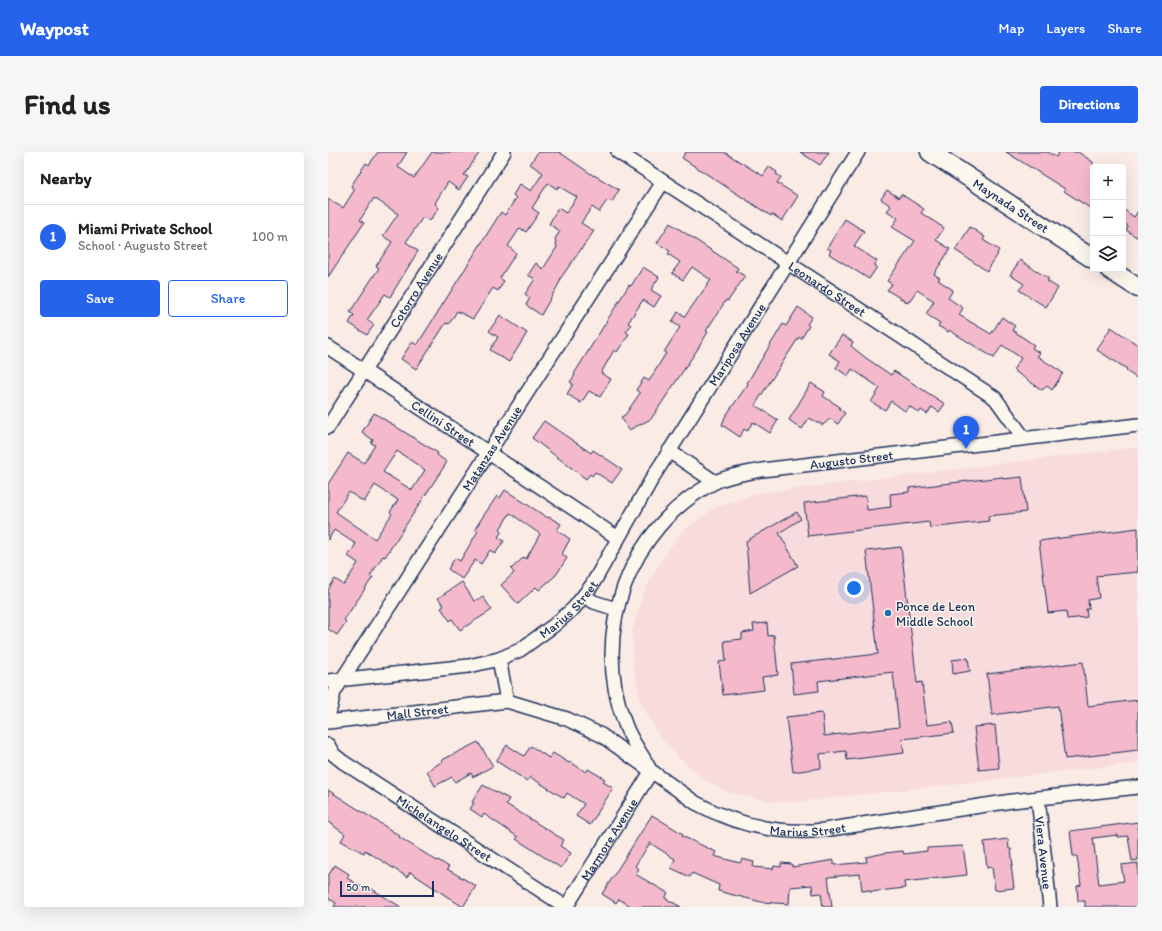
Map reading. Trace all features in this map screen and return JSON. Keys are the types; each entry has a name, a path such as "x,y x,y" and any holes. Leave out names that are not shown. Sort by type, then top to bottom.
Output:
{"street":[{"name":"Cotorro Avenue","path":"328,427 504,152"},
{"name":"Leonardo Street","path":"618,152 995,398 1024,438"},
{"name":"Mariposa Avenue","path":"618,538 669,451 858,152"},
{"name":"Maynada Street","path":"930,152 1090,257"},
{"name":"Matanzas Avenue","path":"328,718 334,692 344,679 488,451 663,182"},
{"path":"1114,272 1138,288"},
{"name":"Cellini Street","path":"328,347 618,538"},
{"name":"Augusto Street","path":"651,772 625,725 617,694 612,647 616,609 634,562 648,539 676,510 715,482 727,477 762,470 1024,438 1138,426"},
{"path":"669,451 715,482"},
{"name":"Marius Street","path":"499,659 520,650 540,636 574,608 598,575 618,538"},
{"path":"584,596 594,602 616,609"},
{"path":"328,681 469,666 499,659 507,701"},
{"name":"Marius Street","path":"507,701 550,713 594,732 696,803 714,813 756,827 787,832 824,830 1038,798 1138,787"},
{"name":"Mall Street","path":"328,722 507,701"},
{"name":"Michelangelo Street","path":"328,745 333,754 343,762 566,907"},
{"name":"Marmore Avenue","path":"566,907 651,772"},
{"name":"Viera Avenue","path":"1038,798 1050,907"}],"shaded area":[{"name":"Ponce de Leon Middle School","path":"1138,447 1138,763 798,802 775,802 730,793 705,780 678,757 658,734 641,703 633,665 632,631 643,594 660,562 682,531 714,508 760,493"}],"building":[{"path":"378,152 407,152 398,167 414,178 432,152 480,152 464,175 468,177 459,190 448,182 435,203 439,208 430,221 423,217 406,242 418,251 390,297 385,294 367,320 374,325 367,335 349,323 354,315 350,312 379,268 376,266 392,242 383,236 398,214 374,198 360,220 364,223 328,277 328,199 343,208 355,189 351,186 366,163 369,165"},
{"path":"538,152 559,152 594,176 619,190 612,202 608,200 599,212 592,207 581,223 594,231 560,279 561,280 541,315 526,305 530,298 525,294 535,279 528,275 536,263 543,269 557,247 555,239 560,231 549,224 558,208 566,213 577,197 558,186 557,189 548,183 532,208 539,213 526,232 520,228 508,246 516,253 500,278 504,281 498,291 493,288 473,319 457,311 449,324 446,323 416,369 401,359 412,342 417,345 501,212 505,215 516,198 513,195 520,184 531,191 543,173 530,164"},
{"path":"686,152 724,152 763,176 769,167 777,172 776,174 781,177 777,183 798,196 782,221 772,214 771,216 682,158"},
{"path":"800,152 829,152 820,165"},
{"path":"1006,152 1048,152 1056,157 1059,152 1078,152 1093,162 1093,164 1090,164 1090,208 1064,191 1065,189"},
{"path":"887,190 899,198 901,194 924,209 921,213 944,228 936,240 950,249 934,274 940,278 938,280 953,290 948,298 963,308 959,315 991,334 1002,317 1015,326 1012,330 1034,345 1032,348 1040,353 1037,356 1063,373 1052,390 1047,386 1042,390 1013,370 1021,358 1002,345 994,358 949,330 948,332 938,326 940,323 926,314 934,301 917,290 908,303 887,290 892,284 887,281 915,241 892,227 898,218 887,211 891,206 881,199"},
{"path":"1126,211 1134,217 1138,211 1138,238 1126,230 1128,226 1126,224"},
{"path":"845,219 864,231 854,246 877,261 874,266 877,267 869,279 829,254 831,250 827,248"},
{"path":"670,223 738,268 736,271 745,276 728,301 726,300 706,331 708,332 697,350 651,419 629,430 621,417 625,415 640,393 636,390 644,378 649,381 666,353 664,352 680,327 672,322 678,312 685,316 711,280 692,267 683,280 672,273 680,262 668,254 670,251 657,243"},
{"path":"970,227 985,237 983,240 999,250 987,271 955,250"},
{"path":"1020,260 1049,279 1047,281 1058,288 1046,307 1019,290 1024,284 1010,275"},
{"path":"643,267 659,277 651,290 661,296 654,307 643,300 628,323 631,325 626,332 629,334 617,352 614,350 601,373 611,379 600,397 589,391 581,403 567,394 573,384 570,382 629,285 631,286"},
{"path":"798,307 812,317 807,324 809,326 801,339 799,337 755,405 778,420 770,433 753,422 747,431 744,429 740,437 722,425 725,417 748,384 747,383 783,324 786,326"},
{"path":"500,315 527,333 509,362 490,350 498,337 489,331"},
{"path":"1111,327 1138,345 1138,379 1126,371 1127,369 1097,350"},
{"path":"842,335 853,342 851,346 891,375 894,371 945,404 939,412 932,407 927,414 921,410 919,413 909,406 905,411 891,401 885,410 871,402 880,388 852,369 848,376 836,368 840,361 829,354"},
{"path":"811,383 825,392 823,396 840,407 839,409 845,413 838,424 830,419 823,425 809,418 802,429 789,420"},
{"path":"374,413 438,453 437,455 447,462 385,557 383,556 370,576 373,577 344,620 346,622 337,635 328,629 328,590 335,579 344,585 358,563 348,556 356,544 334,530 328,540 328,484 348,453 364,463 375,445 371,443 373,440 362,432","holes":["397,451 425,470 412,490 383,472","375,485 398,500 390,512 392,514 375,539 336,512 349,492 364,502"]},
{"path":"544,421 591,453 593,450 622,469 612,483 595,472 592,476 590,474 586,479 532,438"},
{"path":"1002,477 1003,479 1022,477 1026,512 988,516 989,521 930,528 929,522 808,536 804,503 866,496 867,510 891,507 890,494 909,492 909,488"},
{"path":"505,490 548,518 549,517 561,524 557,530 570,539 562,554 567,558 556,575 539,590 536,587 518,604 501,585 514,573 511,569 524,557 526,559 540,534 510,513 500,529 502,531 498,537 504,541 495,554 490,550 481,564 475,560 462,579 448,569 455,558 460,561 478,531 475,529 497,496 500,498"},
{"path":"797,512 801,519 779,533 798,566 750,593 746,541"},
{"path":"1138,528 1138,572 1096,576 1099,598 1088,600 1089,609 1086,609 1087,617 1067,619 1066,611 1048,613 1039,541"},
{"path":"901,547 917,683 922,682 927,725 952,722 954,733 902,739 904,753 847,760 846,751 820,754 821,768 793,772 786,717 822,713 824,736 899,727 893,672 818,681 819,691 794,694 791,664 878,654 866,551"},
{"path":"462,582 474,601 483,597 492,610 460,630 452,619 450,621 441,608 444,606 438,598"},
{"path":"767,623 768,636 774,635 778,675 762,677 764,690 723,695 719,662 726,661 724,641 742,639 742,633 754,631 753,624"},
{"path":"968,658 970,671 953,674 952,660"},
{"path":"1083,662 1088,706 1138,700 1138,750 1065,759 1058,706 992,715 987,674"},
{"path":"995,725 999,768 979,770 974,727"},
{"path":"478,742 493,766 473,777 471,773 455,782 452,777 435,786 427,771 443,761 442,760"},
{"path":"507,745 524,756 531,746 549,758 553,753 586,772 588,769 605,779 603,782 613,788 590,825 576,816 584,804 567,793 564,798 530,777 527,781 496,761"},
{"path":"483,785 509,799 506,804 564,840 560,846 571,853 561,868 516,839 518,837 484,814 482,817 470,809 474,803 472,802"},
{"path":"328,790 400,836 399,837 449,867 447,869 476,886 463,907 410,872 407,877 365,850 364,853 341,841 345,834 328,822"},
{"path":"652,815 683,834 682,836 716,852 714,856 740,863 742,859 754,862 753,867 773,869 774,866 781,867 781,863 792,864 792,867 834,860 834,865 867,862 866,857 885,853 903,851 904,854 927,851 927,848 963,846 967,875 904,882 905,888 870,892 870,890 862,891 860,874 828,877 832,907 823,907 821,893 813,894 812,885 790,887 789,904 761,902 718,891 719,885 692,873 690,877 671,868 675,859 650,843 635,866 639,869 635,874 668,893 665,898 681,907 632,907 619,899 616,903 602,894"},
{"path":"1138,822 1138,860 1132,861 1128,836 1118,837 1118,835 1093,838 1099,884 1124,881 1121,865 1138,863 1138,907 1085,907 1085,901 1078,901 1077,886 1081,885 1077,856 1073,856 1070,831"},
{"path":"1008,839 1013,865 1011,865 1014,888 995,890 992,867 987,868 984,842"},
{"path":"335,865 349,874 347,878 368,891 370,888 401,907 334,907 336,903 328,898 328,876"}],"place":[{"name":"Miami Private School","path":"966,449"},
{"name":"Ponce de Leon Middle School","path":"888,613"}]}
